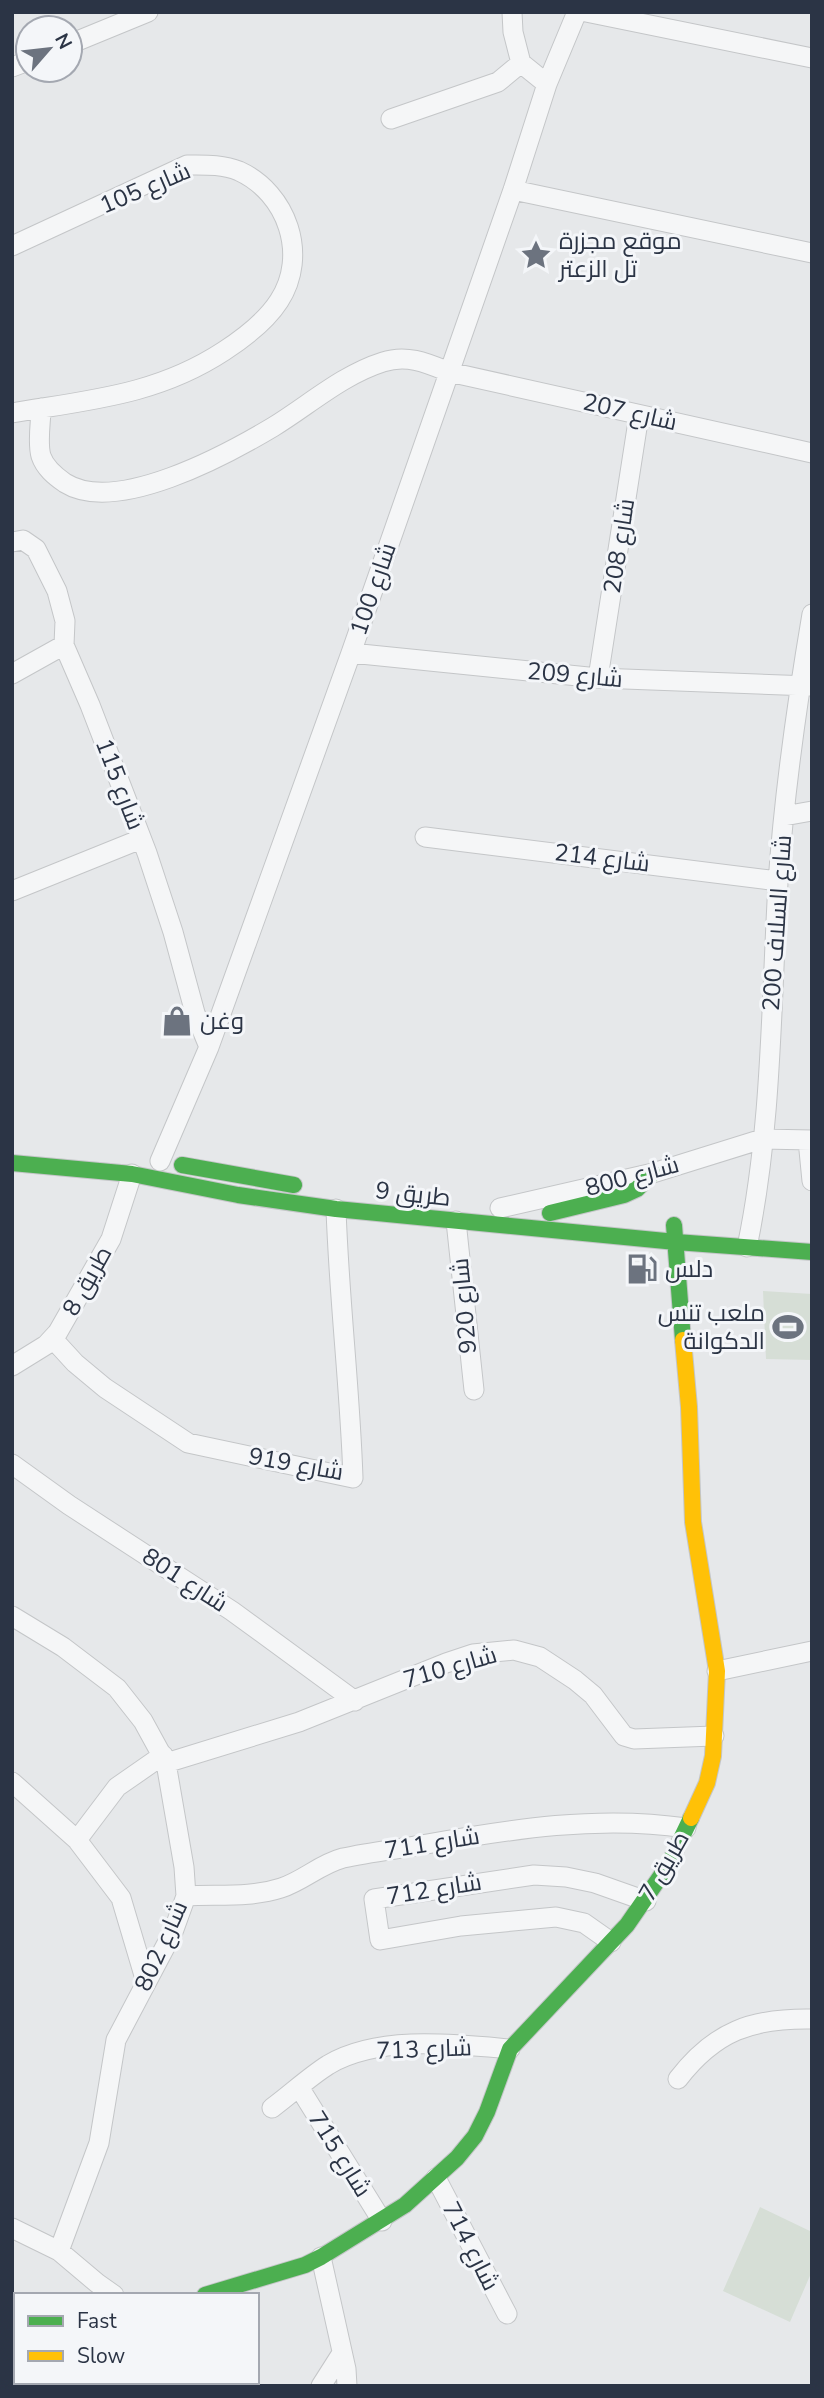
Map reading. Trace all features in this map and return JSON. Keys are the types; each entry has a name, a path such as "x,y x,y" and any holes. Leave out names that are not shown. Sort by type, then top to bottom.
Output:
{"street":[{"path":"84,38 150,12 163,12"},
{"path":"512,12 513,32 522,63 547,84"},
{"name":"شارع 100","path":"145,1164 209,1047 351,653 513,190 547,84 577,12"},
{"path":"586,12 812,58"},
{"path":"391,119 498,82 522,63"},
{"name":"شارع 105","path":"12,246 187,165 213,164 238,170 260,184 278,202 289,226 293,251 290,277 279,300 262,320 223,352 165,381 141,389 83,403 12,413"},
{"path":"513,190 812,253"},
{"name":"شارع 207","path":"41,408 40,454 47,469 80,491 102,493 138,488 184,473 273,427 333,386 384,361 407,358 449,372 812,453"},
{"name":"شارع 208","path":"598,678 639,415"},
{"name":"شارع 115","path":"12,542 23,540 36,549 57,592 65,621 64,645 141,839 173,932 195,1013 209,1047"},
{"name":"200 شارع السلاف","path":"745,1236 762,1139 784,816 806,686 812,614"},
{"path":"12,674 64,645"},
{"name":"شارع 209","path":"351,653 598,678 806,686"},
{"path":"784,816 812,810"},
{"name":"شارع 214","path":"425,837 778,881"},
{"path":"12,891 141,839"},
{"name":"شارع 800","path":"494,1207 653,1173 762,1139 810,1140"},
{"path":"810,1140 812,1181"},
{"name":"9 طريق","path":"12,1147 314,1188"},
{"name":"9 طريق","path":"12,1163 145,1164 238,1195 336,1209 676,1242 775,1233"},
{"name":"طريق 8","path":"12,1366 53,1339 111,1239 145,1164"},
{"path":"550,1213 624,1195 637,1189 653,1173"},
{"path":"494,1207 605,1218"},
{"name":"شارع 919","path":"53,1339 75,1363 105,1388 188,1443 353,1478 349,1391 340,1306 336,1209"},
{"name":"شارع 920","path":"456,1221 474,1390"},
{"name":"7 طريق","path":"212,2293 305,2265 321,2257 405,2205 457,2158 475,2136 497,2088 510,2049 611,1942 646,1900 669,1864 707,1783 714,1737 717,1671 693,1522 689,1407 674,1225"},
{"name":"9 طريق","path":"745,1236 812,1252"},
{"name":"شارع 801","path":"12,1464 69,1505 232,1611 355,1701"},
{"name":"شارع 802","path":"12,1616 64,1647 117,1688 150,1730 164,1759 184,1867 186,1896 173,1932 116,2040 99,2143 60,2251"},
{"name":"شارع 710","path":"77,1840 117,1787 164,1759 273,1732 355,1701 411,1675 473,1654 514,1650 541,1657 593,1695 624,1736 634,1740 714,1737"},
{"path":"717,1671 812,1651"},
{"path":"12,1782 77,1840 121,1898 146,1982"},
{"name":"شارع 711","path":"186,1896 269,1891 290,1884 329,1862 467,1836 590,1822 634,1822 686,1828"},
{"name":"شارع 712","path":"611,1942 584,1923 556,1917 461,1926 380,1940 374,1899 534,1875 566,1877 595,1883 646,1900"},
{"path":"678,2079 695,2057 716,2040 764,2021 812,2019"},
{"name":"شارع 713","path":"272,2108 328,2065 367,2050 416,2044 461,2044 510,2049"},
{"name":"شارع 715","path":"299,2087 382,2221"},
{"name":"شارع 714","path":"436,2178 507,2314"},
{"path":"12,2228 60,2251 111,2293"},
{"path":"321,2257 347,2386"},
{"path":"321,2386 342,2353"}],"shaded area":[{"name":"ملعب تنس الدكوانة","path":"763,1291 812,1294 812,1360 766,1359"},
{"path":"760,2207 812,2232 812,2271 790,2322 723,2291"}],"traffic: fast":[{"path":"12,1163 132,1174 238,1195 336,1209 676,1242 812,1252"},
{"path":"182,1165 294,1185"},
{"path":"550,1213 624,1195 637,1189 653,1173"},
{"path":"674,1225 683,1340"},
{"path":"212,2293 305,2265 321,2257 405,2205 457,2158 475,2136 487,2112 510,2049 627,1925 669,1864 691,1818"}],"traffic: slow":[{"path":"683,1340 689,1407 693,1522 717,1671 713,1756 707,1783 691,1818"}],"place":[{"name":"موقع مجزرة تل الزعتر","path":"536,255"},
{"name":"وغن","path":"177,1021"},
{"name":"دلس","path":"642,1269"},
{"name":"ملعب تنس الدكوانة","path":"788,1327"}]}
